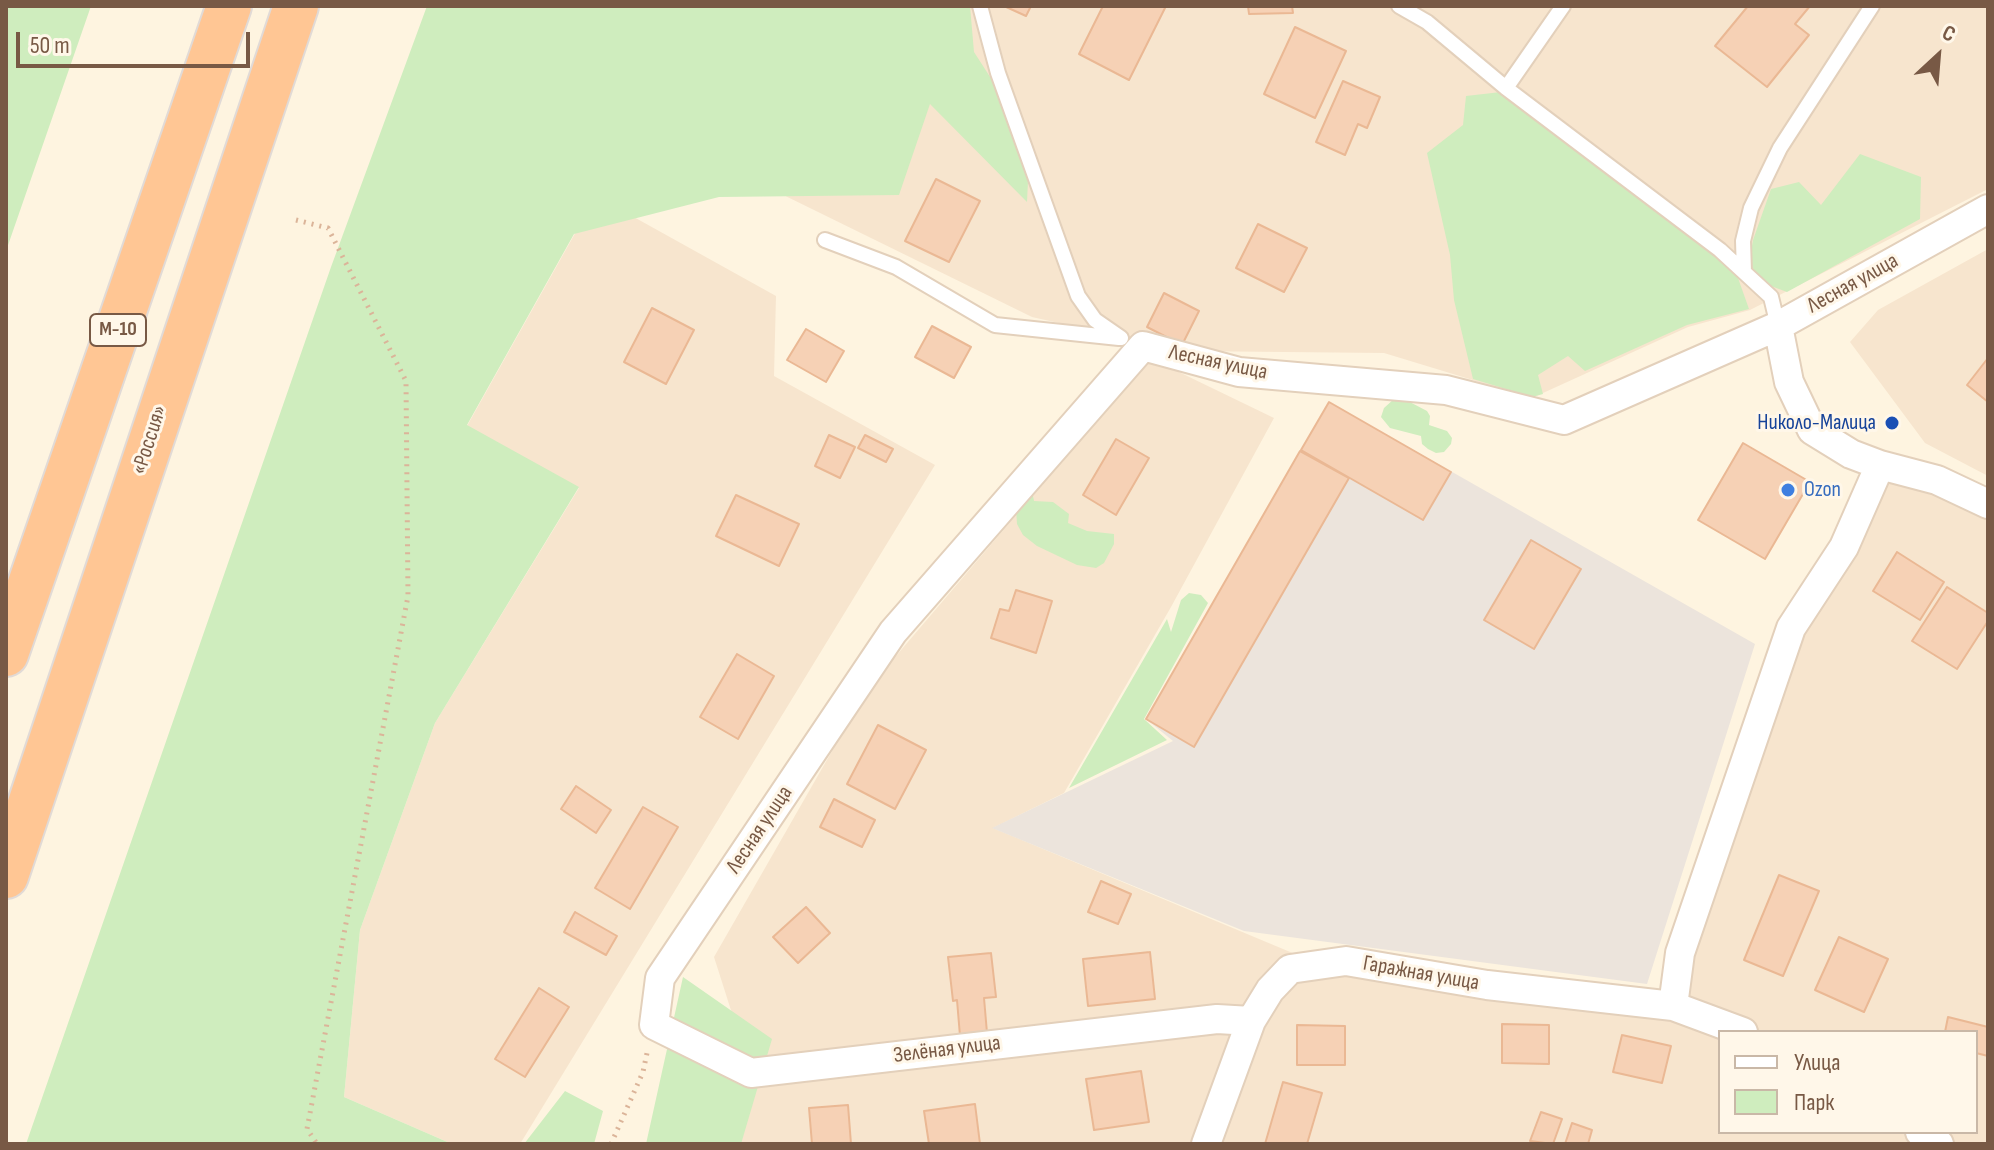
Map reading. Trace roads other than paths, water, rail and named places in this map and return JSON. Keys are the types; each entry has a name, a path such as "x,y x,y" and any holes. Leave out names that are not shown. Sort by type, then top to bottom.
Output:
{"highway":[{"name":"М-10","path":"6,654 229,6"},
{"name":"«Россия»","path":"6,876 296,6"}],"street":[{"name":"Лесная улица","path":"654,1025 660,978 893,632 1132,342 1239,372 1446,390 1564,420 1778,326 1988,209"},
{"path":"1778,326 1789,382 1812,430 1851,454 1937,480 1988,504"},
{"path":"1673,1006 1680,953 1791,628 1844,547 1880,465"},
{"name":"Гаражная улица","path":"1206,1144 1251,1021 1270,990 1290,969 1346,961 1487,985 1673,1006 1738,1030"},
{"name":"Зелёная улица","path":"654,1025 751,1073 1217,1019 1251,1021"}],"lane":[{"path":"980,6 998,73 1078,296 1095,320 1132,342"},
{"path":"1399,6 1427,22 1506,88 1720,250 1771,297 1778,326"},
{"path":"1506,88 1563,6"},
{"path":"1744,272 1743,241 1751,208 1780,148 1872,6"},
{"path":"825,240 896,267 995,325 1132,342"}],"place":[{"name":"Николо-Малица","path":"1892,423"},
{"name":"Ozon","path":"1788,490"}]}
